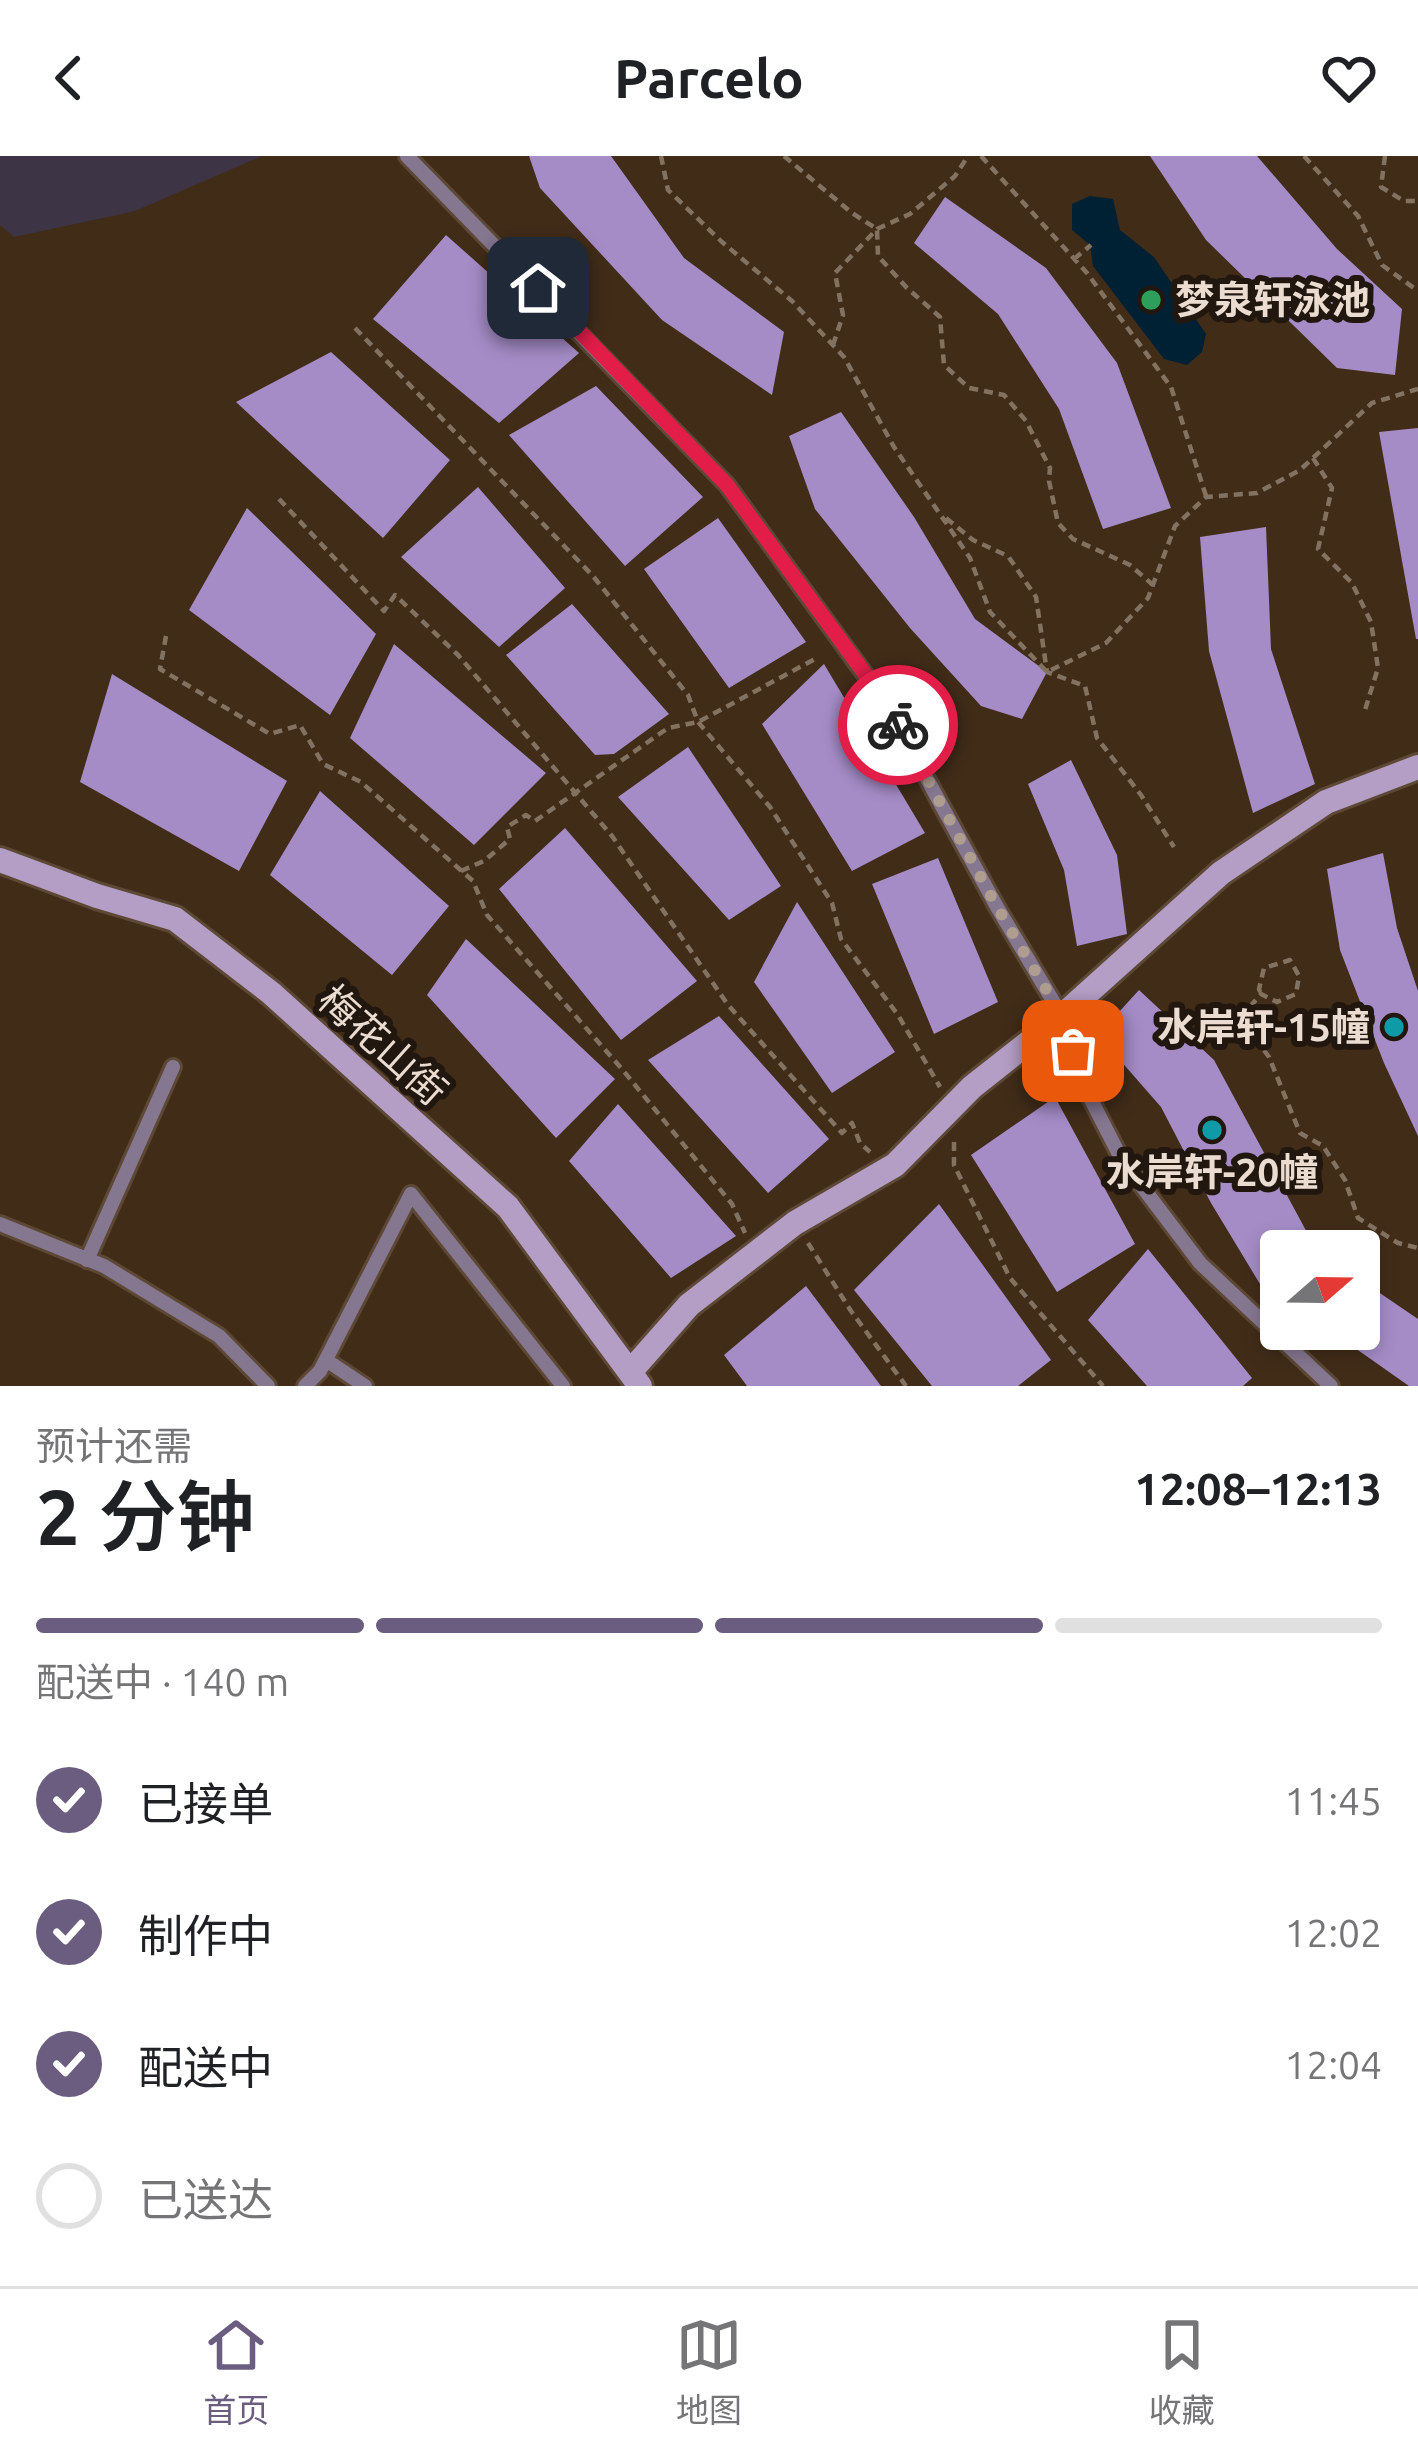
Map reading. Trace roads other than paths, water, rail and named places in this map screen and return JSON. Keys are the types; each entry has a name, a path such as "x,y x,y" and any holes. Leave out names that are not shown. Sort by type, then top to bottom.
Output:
{"street":[{"path":"635,1379 689,1305 795,1223 890,1167 972,1088 1062,1016 1221,873 1326,802 1418,767"},
{"name":"梅花山街","path":"0,860 175,919 271,993 508,1207 635,1379"}],"lane":[{"path":"407,156 727,485 885,701 1062,1016 1084,1086 1121,1160 1200,1263 1330,1386"},
{"path":"87,1260 173,1067"},
{"path":"305,1386 320,1371 411,1194 563,1386"},
{"path":"0,1224 104,1266 219,1336 268,1386"},
{"path":"326,1360 365,1386"}],"water":[{"name":"梦泉轩泳池","path":"1090,196 1113,199 1120,230 1154,257 1206,334 1202,352 1187,365 1164,359 1093,266 1090,245 1072,230 1072,204"}],"place":[{"name":"梦泉轩泳池","path":"1151,300"},
{"name":"水岸轩-15幢","path":"1394,1027"},
{"name":"水岸轩-20幢","path":"1212,1130"}]}
